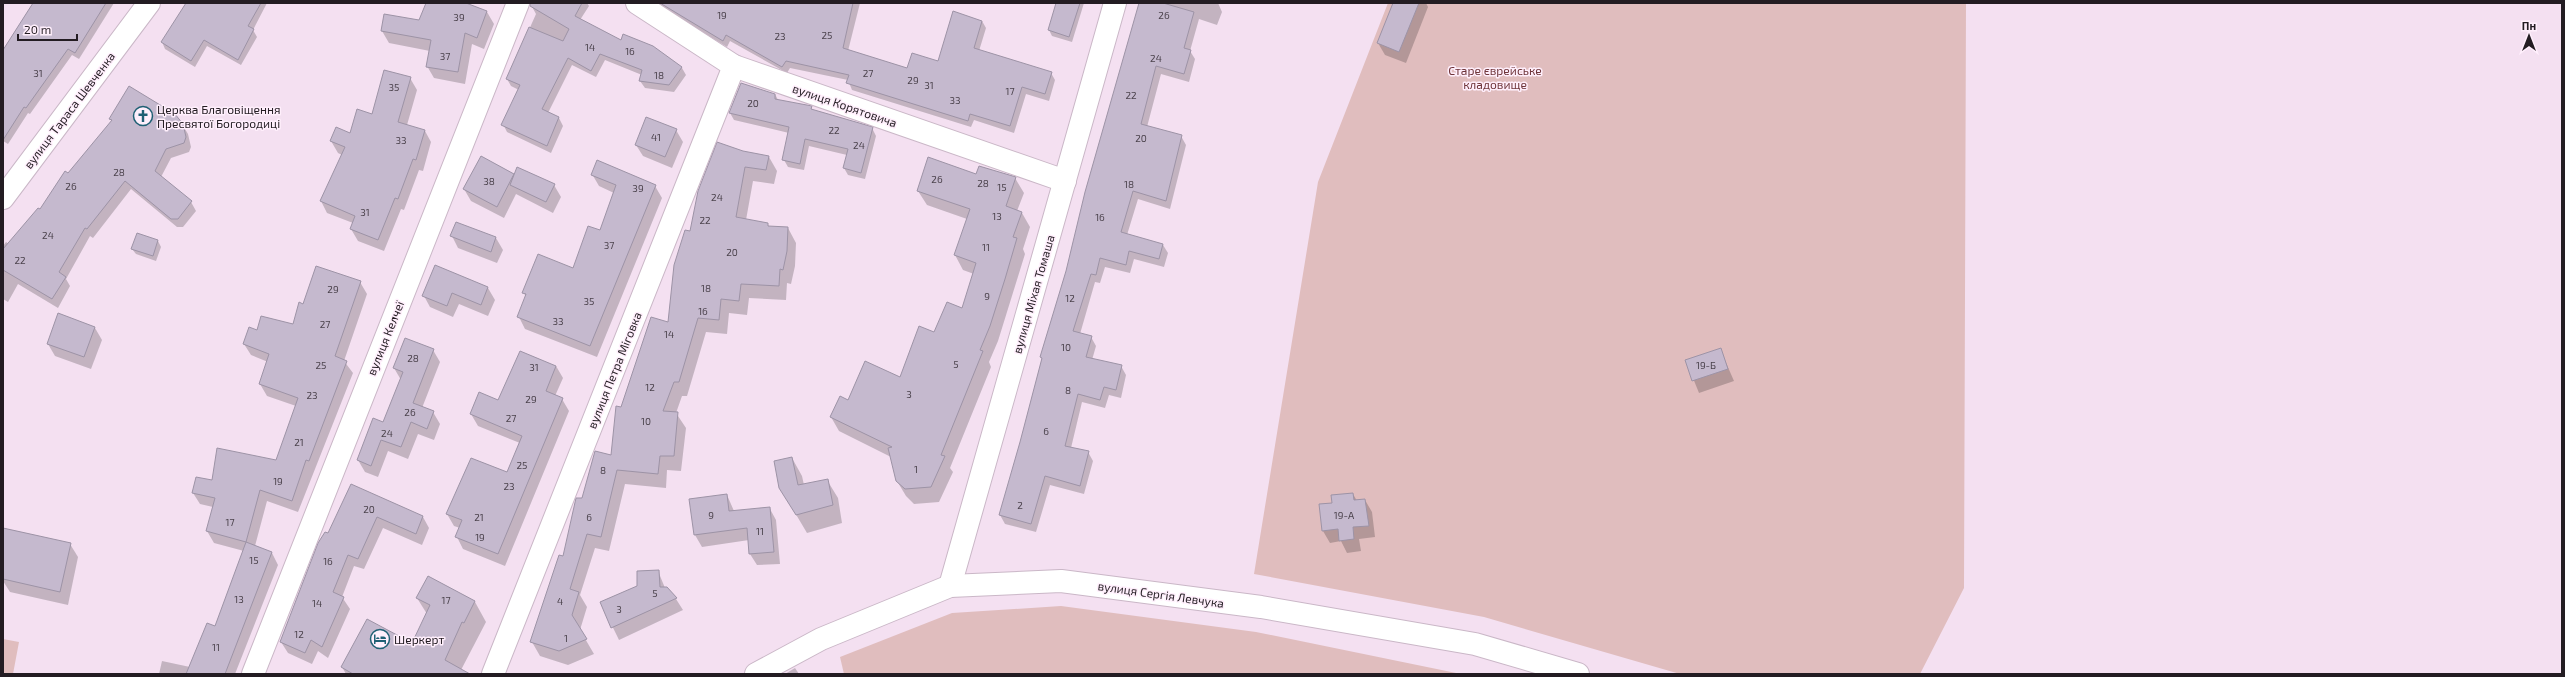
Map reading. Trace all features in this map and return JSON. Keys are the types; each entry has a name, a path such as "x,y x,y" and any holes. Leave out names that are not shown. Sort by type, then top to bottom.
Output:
{"street":[{"name":"вулиця Тараса Шевченка","path":"3,198 149,3"},
{"name":"вулиця Келчеї","path":"253,674 518,3"},
{"name":"вулиця Корятовича","path":"637,3 734,66 1065,181"},
{"name":"вулиця Міхая Томаша","path":"950,586 1115,3"},
{"name":"вулиця Петра Міговка","path":"493,674 734,66"},
{"name":"вулиця Сергія Левчука","path":"756,674 821,639 950,586 1061,580 1261,608 1475,644 1578,674"}],"green space":[{"name":"Старе єврейське кладовище","path":"1388,3 1966,3 1964,588 1920,674 1680,674 1484,617 1254,574 1318,182"},
{"path":"1061,606 1256,632 1461,674 844,674 840,657 952,613"},
{"path":"3,639 19,642 13,674 3,674"}],"building":[{"path":"33,3 106,3 75,53 68,49 26,108 24,107 3,140 3,50"},
{"path":"186,3 261,3 248,26 254,29 238,60 204,40 191,61 161,42"},
{"path":"426,3 466,3 487,11 477,38 465,33 458,72 426,67 431,40 381,31 384,14 419,20"},
{"path":"530,3 582,3 575,16 621,40 623,34 653,46 682,67 669,85 639,81 642,70 600,54 591,71 568,58 542,109 559,117 547,146 501,125 520,85 506,79 529,27 563,41 569,29 530,6"},
{"path":"660,3 853,3 843,48 907,68 912,53 938,61 953,11 982,21 974,48 1052,72 1045,94 1022,87 1010,126 970,114 968,121 846,83 849,75 786,61 782,67 726,35 723,41"},
{"path":"1056,3 1080,3 1069,37 1048,30"},
{"path":"1139,3 1163,3 1194,12 1184,48 1191,50 1184,74 1156,66 1141,124 1182,135 1166,201 1133,191 1121,232 1163,244 1159,259 1129,251 1126,265 1100,258 1096,275 1091,274 1073,331 1092,336 1086,357 1122,365 1116,390 1104,387 1100,400 1078,394 1065,446 1089,451 1080,486 1045,476 1031,524 999,515 1042,358 1040,357 1066,271 1085,192"},
{"path":"1393,3 1419,3 1399,52 1377,43"},
{"path":"384,70 411,77 398,122 425,130 416,160 413,159 398,199 395,198 378,240 350,229 355,216 320,201 345,147 330,141 336,127 350,133 357,109 372,114"},
{"path":"741,83 775,94 775,99 812,106 811,109 873,127 861,173 843,168 848,149 805,139 800,164 782,160 789,127 729,113"},
{"path":"129,86 175,114 183,124 186,137 184,143 166,149 155,171 192,201 178,219 171,219 125,181 87,229 85,228 59,272 66,277 52,299 3,270 3,249 38,208 40,209 65,171 68,173 112,120 109,119"},
{"path":"646,117 677,129 665,157 635,145"},
{"path":"717,142 743,151 769,156 766,170 745,167 736,217 768,223 768,226 788,227 787,251 783,270 780,269 779,286 741,284 739,301 721,299 719,320 698,318 679,382 674,382 663,411 678,412 674,456 660,456 658,474 617,470 601,537 587,534 570,589 579,592 572,615 587,639 559,651 530,642 559,555 563,556 576,498 582,498 595,451 611,455 616,406 621,407 651,317 668,322 674,265 685,230 690,231 698,191"},
{"path":"481,156 514,174 497,207 463,189"},
{"path":"928,157 976,174 979,166 1016,177 1006,206 1022,212 1013,237 1017,238 1005,279 990,326 980,350 983,351 941,455 945,456 931,487 905,489 896,481 888,448 892,447 830,417 840,396 848,400 865,361 900,377 919,326 934,332 947,302 962,308 976,263 954,255 970,209 917,191"},
{"path":"597,160 656,185 590,346 517,317 526,294 522,293 538,254 573,268 588,226 600,230 616,185 591,175"},
{"path":"517,167 555,184 546,202 510,185"},
{"path":"456,222 496,237 491,252 450,236"},
{"path":"137,233 158,240 153,256 131,249"},
{"path":"435,265 488,287 481,305 452,293 447,306 422,296"},
{"path":"316,266 361,281 335,356 347,361 309,461 306,460 292,501 260,490 246,542 206,531 215,498 192,493 196,477 212,480 217,448 276,460 298,398 259,384 269,354 243,344 249,327 257,330 261,316 293,324 299,302 303,304"},
{"path":"58,313 95,327 84,357 47,344"},
{"path":"405,338 434,349 413,403 434,411 427,429 411,422 401,447 381,440 371,466 357,460 373,418 383,422 403,372 393,368"},
{"path":"1721,348 1728,369 1692,381 1685,360"},
{"path":"520,351 556,366 546,391 563,398 498,554 455,537 462,520 446,514 471,458 507,472 522,436 470,414 479,392 498,400"},
{"path":"792,457 798,485 828,479 833,505 796,515 779,488 774,461"},
{"path":"351,484 423,516 416,534 377,517 358,559 348,555 333,592 344,597 322,647 311,640 305,653 280,642 318,543 325,532 328,533"},
{"path":"1353,493 1354,500 1365,499 1369,526 1353,527 1354,539 1339,541 1338,529 1322,531 1319,504 1332,503 1331,495"},
{"path":"727,494 729,511 770,507 774,552 749,554 747,528 694,535 689,499"},
{"path":"3,528 71,543 60,592 3,579"},
{"path":"246,542 272,552 225,674 186,674 207,623 215,626"},
{"path":"659,570 660,587 667,587 677,598 611,628 600,602 637,586 637,571"},
{"path":"428,576 475,601 464,623 462,622 445,660 470,674 353,674 341,667 367,619 412,643 430,605 416,598"}],"place":[{"name":"Церква Благовіщення Пресвятої Богородиці","path":"143,116"},
{"name":"Шеркерт","path":"380,639"}]}
